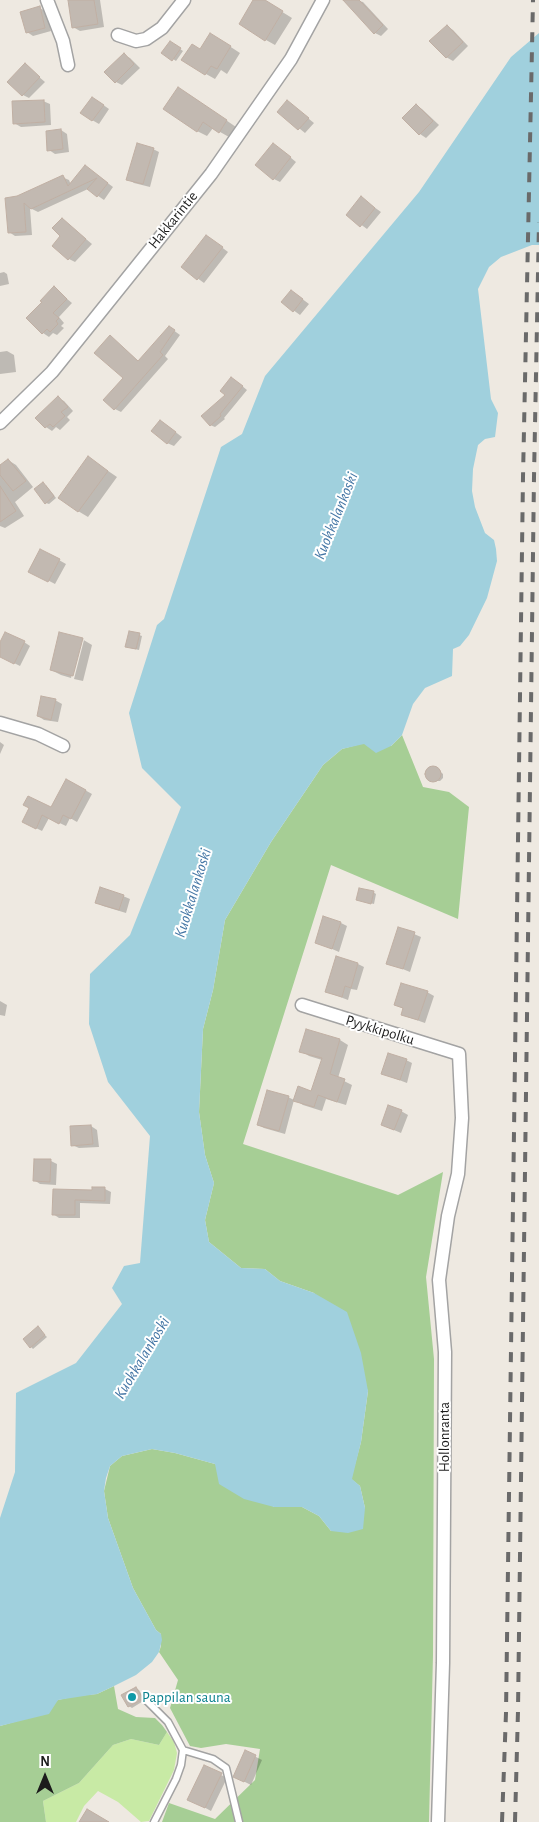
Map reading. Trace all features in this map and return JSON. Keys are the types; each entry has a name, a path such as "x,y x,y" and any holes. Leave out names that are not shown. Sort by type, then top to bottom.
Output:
{"street":[{"path":"47,0 62,41 68,65"},
{"path":"118,35 136,41 146,39 162,28 184,0"},
{"name":"Hakkarintie","path":"0,423 52,372 211,174 291,59 323,0"},
{"path":"0,723 38,734 63,746"},
{"name":"Pyykkipolku","path":"302,1005 459,1054"},
{"name":"Hollonranta","path":"438,1822 443,1664 445,1352 439,1280 448,1216 458,1174 462,1118 459,1054"}],"lane":[{"path":"147,1701 168,1722 183,1750 181,1765 176,1779 154,1822"},
{"path":"183,1750 213,1759 226,1768 239,1822"}],"green space":[{"path":"402,735 423,787 449,792 469,807 458,919 331,865 243,1144 398,1195 443,1172 426,1277 434,1359 433,1655 429,1822 162,1822 169,1803 215,1819 255,1780 260,1749 226,1744 201,1748 190,1746 170,1708 178,1680 159,1652 161,1634 156,1630 133,1588 108,1518 104,1491 110,1466 122,1456 152,1449 215,1464 274,1507 302,1507 319,1516 331,1531 365,1508 360,1486 351,1479 361,1442 368,1391 314,1293 280,1281 265,1269 241,1268 209,1242 205,1220 214,1183 205,1155 199,1112 203,1029 213,990 225,920 271,842 323,765 342,749 364,743 391,746"},
{"path":"114,1686 118,1709 136,1717 155,1718 162,1725 167,1732 159,1745 131,1739 113,1745 79,1783 43,1801 46,1822 0,1822 0,1726 28,1718 58,1700 97,1694"},
{"path":"167,1732 174,1742 177,1753 174,1770 149,1821 141,1822 118,1802 98,1791 84,1806 76,1822 46,1822 43,1801 79,1783 113,1745 131,1739 159,1745"}],"water":[{"name":"Kuokkalankoski","path":"539,33 539,245 532,245 501,257 489,267 478,289 491,399 498,413 495,437 485,439 478,445 473,469 472,491 475,507 485,533 494,540 496,549 497,561 487,598 469,635 460,646 453,649 452,676 425,688 413,704 402,735 391,746 376,753 364,744 342,749 323,765 271,842 225,920 213,990 203,1029 199,1112 205,1155 214,1183 205,1220 209,1242 241,1268 265,1269 280,1281 314,1293 347,1312 361,1353 368,1391 361,1442 352,1479 360,1486 365,1508 363,1529 348,1533 331,1531 319,1516 302,1507 274,1507 244,1499 219,1484 215,1464 152,1449 122,1456 110,1466 106,1478 104,1491 108,1518 133,1588 156,1630 161,1634 162,1640 159,1652 152,1662 136,1675 97,1694 58,1700 49,1714 0,1726 0,1518 15,1472 16,1393 76,1363 122,1304 112,1288 124,1266 140,1263 150,1136 108,1082 89,1024 90,974 130,935 181,807 142,768 129,713 157,625 164,619 221,447 242,434 265,376 419,192 511,57"}],"building":[{"path":"68,0 94,0 98,24 72,28"},
{"path":"253,0 265,0 283,11 265,41 239,24"},
{"path":"343,0 359,0 383,25 374,34"},
{"path":"40,6 45,28 26,33 20,12"},
{"path":"447,25 463,42 446,58 429,41"},
{"path":"210,33 231,46 217,69 211,66 205,75 181,60 192,44 200,49"},
{"path":"170,41 181,48 172,61 161,53"},
{"path":"124,53 134,64 115,83 104,72"},
{"path":"25,63 40,77 22,96 7,82"},
{"path":"178,87 227,120 219,133 203,122 197,132 163,109"},
{"path":"92,97 104,105 92,121 80,113"},
{"path":"44,100 45,122 13,124 12,101"},
{"path":"287,100 309,118 298,130 277,112"},
{"path":"416,104 433,121 419,135 402,118"},
{"path":"61,129 63,149 47,151 46,131"},
{"path":"137,143 154,148 143,184 126,180"},
{"path":"273,143 291,157 273,180 255,165"},
{"path":"85,165 108,183 97,197 87,189 97,178 31,209 24,203 26,232 8,233 5,198 17,196 63,175 68,186"},
{"path":"361,196 375,208 360,227 346,215"},
{"path":"62,218 86,239 68,260 52,246 60,236 52,228"},
{"path":"206,235 223,247 197,280 181,267"},
{"path":"54,286 67,299 53,313 59,318 56,321 58,324 50,332 47,329 42,334 26,318 42,302 40,301"},
{"path":"291,290 303,299 293,312 281,302"},
{"path":"169,326 175,330 160,352 163,355 114,410 103,400 123,378 94,353 110,335 138,361"},
{"path":"231,377 243,386 220,414 221,416 210,426 201,416 225,395 220,391"},
{"path":"58,396 68,407 61,412 65,416 53,427 50,424 45,428 35,418"},
{"path":"160,420 176,432 167,444 151,431"},
{"path":"88,456 108,471 78,512 58,498"},
{"path":"8,459 26,481 13,491 0,475 0,465"},
{"path":"43,482 54,496 45,504 34,489"},
{"path":"0,486 16,511 0,522"},
{"path":"40,549 60,559 48,582 28,572"},
{"path":"129,631 140,633 136,649 125,647"},
{"path":"5,632 25,641 14,664 0,657 0,642"},
{"path":"59,632 83,638 73,676 50,670"},
{"path":"41,696 56,699 51,720 37,716"},
{"path":"433,766 441,774 433,782 425,774"},
{"path":"66,779 86,790 71,819 63,815 59,824 42,815 36,829 22,822 29,808 23,805 28,796 51,807"},
{"path":"100,887 124,895 119,910 95,903"},
{"path":"359,888 374,891 371,904 356,900"},
{"path":"323,916 341,922 332,949 315,943"},
{"path":"398,927 415,932 403,969 386,964"},
{"path":"336,956 358,963 351,988 345,986 342,997 325,992"},
{"path":"401,983 428,991 418,1020 401,1015 403,1008 394,1005"},
{"path":"306,1029 340,1039 330,1074 345,1079 337,1102 318,1095 314,1107 293,1101 298,1086 311,1091 322,1058 299,1052"},
{"path":"388,1053 407,1059 400,1080 381,1074"},
{"path":"267,1090 289,1096 279,1131 257,1125"},
{"path":"388,1105 402,1110 394,1130 381,1125"},
{"path":"91,1125 93,1144 71,1146 70,1126"},
{"path":"34,1159 51,1159 50,1182 33,1181"},
{"path":"92,1187 105,1187 105,1201 75,1200 75,1215 52,1215 53,1189 92,1190"},
{"path":"38,1326 45,1335 30,1348 23,1339"},
{"name":"Pappilan sauna","path":"136,1687 143,1699 128,1707 121,1695"},
{"path":"245,1750 256,1755 244,1782 233,1777"},
{"path":"204,1765 222,1773 205,1808 187,1800"},
{"path":"87,1809 109,1822 79,1822"}],"railway":[{"path":"502,1822 506,1713 523,477 533,0"},
{"path":"515,1822 539,222"}],"place":[{"name":"Pappilan sauna","path":"132,1697"}]}
